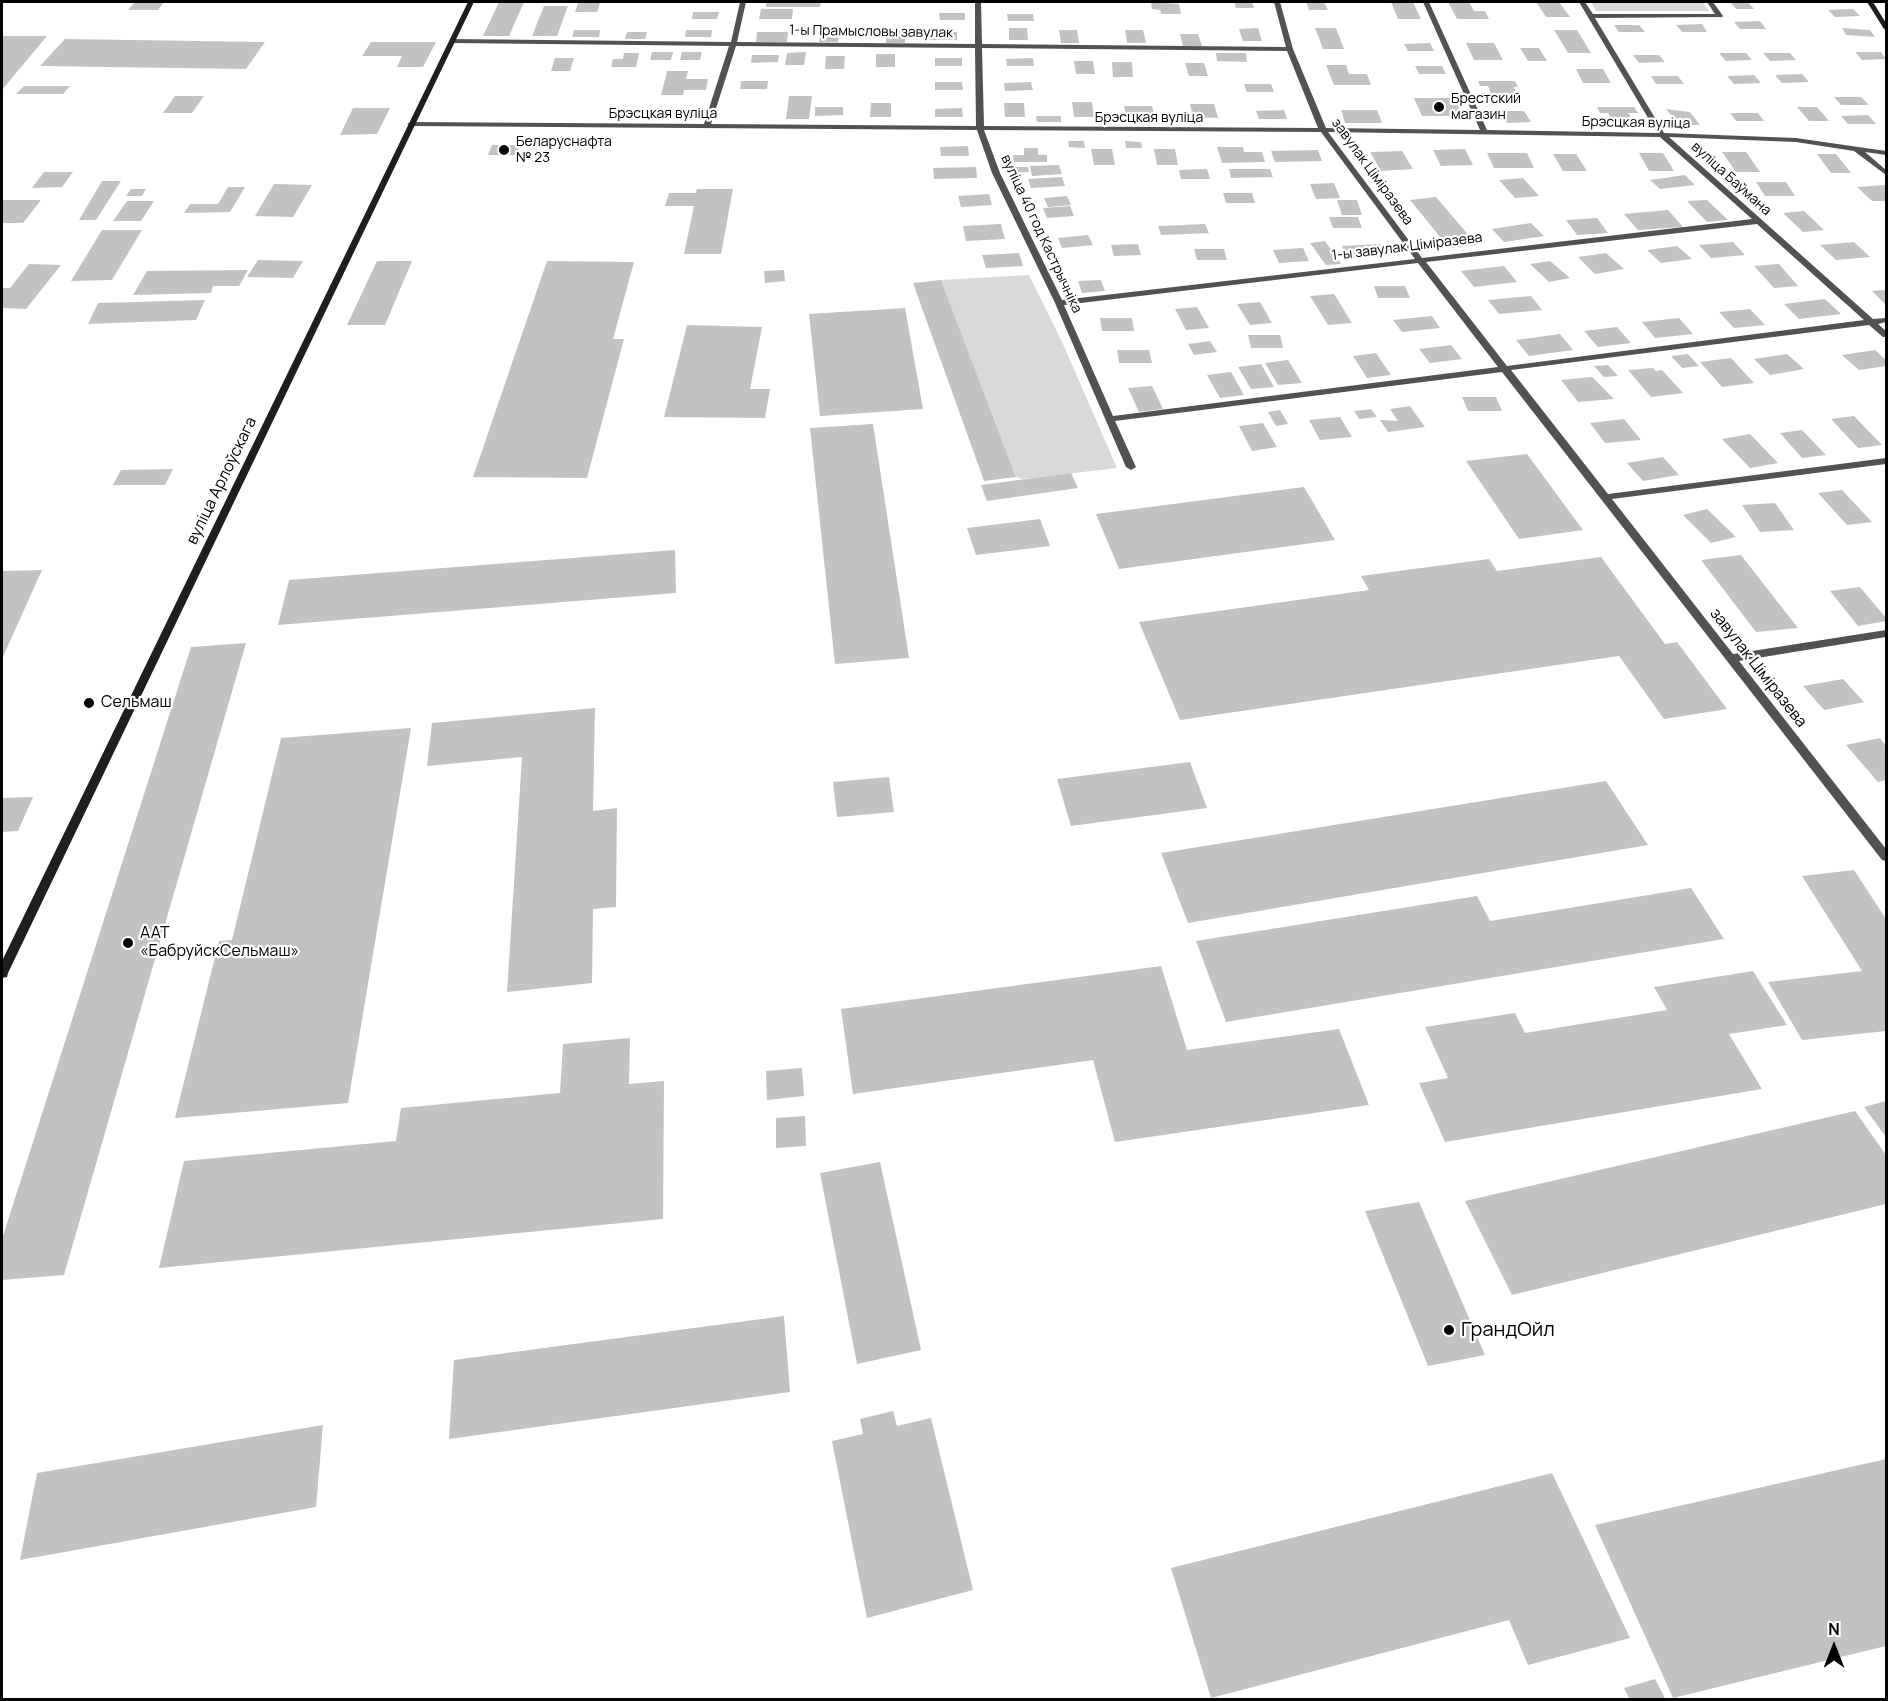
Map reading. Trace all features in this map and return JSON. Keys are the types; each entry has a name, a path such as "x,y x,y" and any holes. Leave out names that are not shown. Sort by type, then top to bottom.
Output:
{"street":[{"name":"вуліца Арлоўскага","path":"2,973 471,2"},
{"path":"707,126 734,42 743,2"},
{"name":"вуліца 40 год Кастрычніка","path":"978,2 980,129 996,173 1059,303 1131,467"},
{"name":"завулак Ціміразева","path":"1277,2 1290,49 1323,130 1419,259 1887,858"},
{"path":"1426,2 1484,132"},
{"name":"вуліца Баўмана","path":"1582,2 1662,135 1887,335"},
{"path":"1590,16 1720,16 1710,2"},
{"path":"1870,2 1887,28"},
{"name":"1-ы Прамысловы завулак","path":"452,41 1290,49"},
{"name":"Брэсцкая вуліца","path":"411,124 1323,130 1662,135 1796,140 1887,153"},
{"path":"1856,147 1887,173"},
{"name":"1-ы завулак Ціміразева","path":"1059,303 1758,220"},
{"path":"1109,419 1887,320"},
{"path":"1606,497 1887,461"},
{"path":"1732,658 1887,633"}],"shaded area":[{"path":"1591,2 1703,2 1709,11 1596,11"},
{"path":"1029,275 1063,344 1117,468 1023,479 1016,477 941,280"}],"building":[{"path":"135,2 164,2 158,10 128,10"},
{"path":"499,2 524,2 509,36 483,36"},
{"path":"766,2 821,2 820,7 766,7"},
{"path":"1151,2 1179,4 1181,14 1161,14 1160,10 1152,9"},
{"path":"1234,2 1252,2 1254,8 1236,8"},
{"path":"1306,2 1324,2 1328,10 1309,10"},
{"path":"1391,2 1413,2 1421,19 1398,19"},
{"path":"1448,2 1469,2 1474,11 1485,11 1489,19 1457,19"},
{"path":"1536,2 1559,2 1570,17 1546,17"},
{"path":"1730,2 1748,2 1754,9 1736,9"},
{"path":"578,3 600,3 597,12 575,12"},
{"path":"544,6 568,6 557,36 532,36"},
{"path":"761,9 793,9 792,19 759,19"},
{"path":"1853,9 1860,16 1835,17 1828,10"},
{"path":"693,12 719,12 717,19 692,19"},
{"path":"939,13 965,13 965,20 940,20"},
{"path":"1007,14 1033,14 1034,21 1008,21"},
{"path":"1760,21 1766,29 1740,29 1734,22"},
{"path":"1702,24 1707,32 1682,32 1676,25"},
{"path":"1614,25 1639,25 1645,32 1619,32"},
{"path":"1009,28 1027,28 1028,40 1009,40"},
{"path":"1258,28 1262,41 1243,41 1239,29"},
{"path":"1315,28 1336,28 1344,49 1323,49"},
{"path":"1842,28 1870,30 1875,37 1846,35"},
{"path":"574,30 600,30 599,37 572,37"},
{"path":"686,30 712,30 711,37 685,37"},
{"path":"821,30 839,30 838,42 819,42"},
{"path":"1059,30 1077,30 1079,43 1061,43"},
{"path":"1125,30 1143,30 1146,43 1127,43"},
{"path":"1554,30 1577,30 1591,53 1568,53"},
{"path":"886,31 905,31 905,43 886,43"},
{"path":"627,32 647,32 645,39 625,39"},
{"path":"757,32 788,32 787,42 756,42"},
{"path":"957,32 957,40 931,40 931,33"},
{"path":"1180,34 1198,34 1202,46 1183,46"},
{"path":"2,36 47,36 2,90"},
{"path":"65,39 265,42 246,69 40,66"},
{"path":"371,42 436,42 423,67 397,67 402,56 362,56"},
{"path":"1430,43 1434,51 1408,51 1404,44"},
{"path":"1466,43 1494,43 1503,60 1474,60"},
{"path":"1520,48 1539,48 1547,61 1528,61"},
{"path":"652,52 673,52 671,60 650,60"},
{"path":"682,52 702,52 700,60 680,60"},
{"path":"806,52 804,65 785,65 787,53"},
{"path":"1855,52 1881,52 1886,59 1862,60"},
{"path":"624,53 639,53 636,67 611,67 613,59 623,59"},
{"path":"1216,53 1246,53 1247,62 1217,61"},
{"path":"1719,53 1746,53 1752,60 1726,61"},
{"path":"1763,53 1790,53 1796,60 1770,61"},
{"path":"876,54 895,54 895,67 876,67"},
{"path":"752,55 779,55 778,62 751,63"},
{"path":"1633,55 1659,55 1665,62 1639,63"},
{"path":"826,56 845,56 844,69 825,69"},
{"path":"555,58 574,58 570,71 551,71"},
{"path":"935,58 962,58 962,66 935,66"},
{"path":"1033,58 1034,66 1007,66 1006,59"},
{"path":"1074,61 1093,61 1095,74 1076,74"},
{"path":"1112,62 1132,62 1133,77 1113,77"},
{"path":"1185,63 1204,63 1208,76 1189,76"},
{"path":"1326,65 1346,65 1349,74 1367,74 1371,85 1334,85"},
{"path":"1415,66 1442,66 1446,74 1419,74"},
{"path":"1576,69 1603,69 1611,83 1583,83"},
{"path":"667,71 688,71 686,79 708,79 706,90 684,90 683,95 661,95"},
{"path":"1802,74 1809,82 1782,83 1775,75"},
{"path":"1754,75 1761,83 1734,84 1727,76"},
{"path":"1651,76 1678,76 1684,84 1656,84"},
{"path":"741,81 768,81 767,89 740,89"},
{"path":"1478,81 1515,81 1518,87 1514,87 1517,94 1491,94 1488,86 1480,86"},
{"path":"935,82 962,82 963,90 935,90"},
{"path":"1031,82 1033,90 1005,91 1004,83"},
{"path":"1244,84 1271,84 1274,92 1247,92"},
{"path":"24,86 70,86 63,94 16,94"},
{"path":"175,96 204,96 192,113 163,113"},
{"path":"789,96 812,96 809,119 786,119"},
{"path":"1834,97 1861,97 1869,105 1841,105"},
{"name":"Брестский магазин","path":"1414,98 1455,98 1464,116 1422,116"},
{"path":"1072,102 1092,102 1094,117 1074,117"},
{"path":"871,103 891,103 891,117 870,117"},
{"path":"1004,103 1024,103 1025,117 1005,117"},
{"path":"1190,104 1214,104 1218,118 1193,117"},
{"path":"1124,106 1152,106 1154,114 1126,114"},
{"path":"815,107 843,107 843,115 815,116"},
{"path":"1597,107 1634,107 1638,113 1628,113 1636,125 1615,125 1608,113 1600,113"},
{"path":"1797,107 1817,107 1829,121 1809,121"},
{"path":"353,108 390,108 377,134 340,135"},
{"path":"962,108 963,117 935,117 935,109"},
{"path":"1666,109 1690,112 1700,125 1679,125"},
{"path":"1284,110 1287,119 1259,119 1256,111"},
{"path":"1341,110 1377,110 1382,123 1345,123"},
{"path":"1501,111 1524,111 1531,122 1507,123"},
{"path":"1730,113 1758,113 1764,121 1736,121"},
{"path":"1868,115 1876,124 1848,124 1841,116"},
{"path":"1036,116 1061,116 1061,122 1037,122"},
{"path":"1068,141 1084,141 1085,148 1069,147"},
{"path":"1125,141 1141,142 1142,148 1126,148"},
{"path":"492,145 521,145 516,155 488,155"},
{"path":"968,146 969,156 941,156 940,147"},
{"path":"1217,147 1243,147 1244,152 1262,152 1265,162 1222,163"},
{"path":"1024,148 1038,148 1038,155 1047,155 1047,162 1014,162 1013,155 1024,155"},
{"path":"1091,149 1112,149 1115,165 1094,165"},
{"path":"1154,149 1175,149 1178,165 1157,165"},
{"path":"1465,149 1473,165 1441,166 1433,150"},
{"path":"1318,150 1322,161 1275,162 1271,151"},
{"path":"1402,151 1413,169 1381,171 1370,152"},
{"path":"1722,152 1746,152 1760,172 1736,172"},
{"path":"1487,153 1527,153 1534,168 1494,168"},
{"path":"1639,153 1663,153 1674,171 1649,171"},
{"path":"1553,154 1576,154 1587,171 1563,171"},
{"path":"1817,154 1836,154 1851,173 1831,173"},
{"path":"1059,165 1062,174 1032,176 1030,166"},
{"path":"976,167 977,178 934,179 933,168"},
{"path":"1011,167 1028,167 1029,172 1012,173"},
{"path":"1207,169 1210,179 1181,179 1179,170"},
{"path":"1229,169 1270,169 1273,177 1231,178"},
{"path":"44,172 73,172 62,187 32,188"},
{"path":"1685,175 1695,185 1660,189 1650,180"},
{"path":"1062,177 1065,186 1031,188 1028,179"},
{"path":"1523,178 1539,196 1515,198 1499,180"},
{"path":"102,181 121,181 96,220 79,220"},
{"path":"1756,182 1786,182 1795,196 1765,196"},
{"path":"1334,183 1340,198 1316,199 1310,184"},
{"path":"274,184 312,185 293,217 255,216"},
{"path":"1886,185 1886,201 1872,201 1857,187"},
{"path":"228,187 245,187 230,212 184,213 190,204 218,204"},
{"path":"131,189 146,189 142,196 126,196"},
{"path":"697,189 733,189 721,254 684,254 694,206 665,206 669,193 696,193"},
{"path":"1223,193 1252,193 1255,203 1226,203"},
{"path":"989,194 992,205 961,207 958,196"},
{"path":"1067,196 1071,205 1048,207 1044,198"},
{"path":"1436,197 1477,245 1449,248 1410,200"},
{"path":"2,200 41,200 23,223 2,223"},
{"path":"1337,200 1357,200 1362,215 1342,215"},
{"path":"1707,200 1728,220 1707,222 1687,201"},
{"path":"127,201 154,201 141,221 113,221"},
{"path":"1070,206 1074,216 1047,218 1043,208"},
{"path":"1668,210 1683,227 1638,230 1624,214"},
{"path":"1804,211 1824,230 1803,232 1783,213"},
{"path":"1329,217 1358,217 1362,228 1333,228"},
{"path":"1597,218 1608,233 1577,235 1566,220"},
{"path":"1531,223 1544,236 1504,242 1492,229"},
{"path":"1001,224 1005,239 966,241 963,226"},
{"path":"1205,224 1209,233 1161,235 1158,226"},
{"path":"102,230 142,230 112,280 71,281"},
{"path":"1088,235 1093,245 1062,248 1058,238"},
{"path":"1325,241 1341,264 1326,265 1310,243"},
{"path":"1733,242 1745,255 1711,258 1699,245"},
{"path":"1854,242 1870,257 1836,260 1820,245"},
{"path":"1138,244 1141,255 1114,256 1111,245"},
{"path":"1380,244 1387,256 1348,258 1342,246"},
{"path":"1677,246 1692,259 1661,263 1647,250"},
{"path":"1303,248 1309,261 1279,263 1273,250"},
{"path":"1194,249 1224,249 1227,260 1197,260"},
{"path":"1019,253 1023,266 986,268 982,255"},
{"path":"1606,253 1624,269 1595,274 1578,257"},
{"path":"258,260 303,261 293,278 247,277"},
{"path":"377,261 412,261 385,325 347,325"},
{"path":"547,261 634,262 613,339 624,339 587,478 473,477"},
{"path":"1550,261 1570,278 1549,282 1530,264"},
{"path":"29,264 61,265 26,309 2,308 2,288 10,288"},
{"path":"1779,264 1798,286 1774,288 1754,266"},
{"path":"1504,266 1517,282 1474,287 1461,271"},
{"path":"248,270 239,286 213,286 211,293 133,295 147,271"},
{"path":"784,270 785,281 765,283 764,271"},
{"path":"941,280 1016,477 984,481 913,283"},
{"path":"1101,280 1105,291 1082,293 1078,281"},
{"path":"1374,286 1405,286 1410,298 1378,298"},
{"path":"1886,290 1886,305 1872,291"},
{"path":"1334,294 1352,323 1328,325 1310,296"},
{"path":"1531,296 1542,310 1499,314 1488,300"},
{"path":"1825,299 1841,314 1799,319 1784,304"},
{"path":"205,300 196,320 88,324 98,303"},
{"path":"1260,302 1272,323 1250,325 1237,304"},
{"path":"1197,307 1209,328 1186,330 1175,309"},
{"path":"905,308 923,409 820,416 809,314"},
{"path":"1750,309 1765,325 1734,328 1719,312"},
{"path":"1432,316 1440,328 1402,332 1393,320"},
{"path":"1100,318 1132,318 1134,331 1102,331"},
{"path":"1679,318 1693,334 1655,338 1642,322"},
{"path":"687,325 762,327 750,389 770,389 765,418 664,417"},
{"path":"1617,327 1631,343 1598,347 1584,331"},
{"path":"1560,334 1573,350 1529,356 1516,340"},
{"path":"1248,335 1280,335 1283,348 1251,348"},
{"path":"1210,341 1217,352 1194,355 1188,344"},
{"path":"1451,345 1462,359 1430,363 1419,349"},
{"path":"1117,350 1149,350 1152,363 1119,363"},
{"path":"1875,350 1886,360 1886,366 1859,370 1842,355"},
{"path":"1376,353 1391,375 1367,378 1353,356"},
{"path":"1688,354 1699,366 1682,368 1671,356"},
{"path":"1787,354 1804,369 1770,375 1754,359"},
{"path":"1731,358 1754,383 1722,387 1700,362"},
{"path":"1288,360 1302,383 1278,385 1265,363"},
{"path":"1261,364 1274,387 1251,389 1238,367"},
{"path":"1608,365 1618,376 1604,377 1594,366"},
{"path":"1653,368 1656,371 1662,370 1683,393 1651,397 1628,370"},
{"path":"1231,372 1244,395 1220,398 1207,375"},
{"path":"1592,377 1614,399 1578,402 1561,380"},
{"path":"1152,386 1163,409 1139,412 1128,388"},
{"path":"1462,397 1496,397 1502,411 1468,411"},
{"path":"1410,406 1425,427 1388,432 1380,420 1398,421 1390,409"},
{"path":"1371,409 1377,417 1359,419 1354,411"},
{"path":"1280,410 1288,424 1276,426 1268,412"},
{"path":"1854,416 1882,445 1858,448 1831,419"},
{"path":"1340,417 1352,437 1320,440 1309,420"},
{"path":"1624,419 1641,440 1605,443 1590,423"},
{"path":"1263,423 1277,447 1252,451 1239,426"},
{"path":"873,424 909,658 835,664 810,428"},
{"path":"1802,430 1826,455 1802,458 1780,433"},
{"path":"1750,434 1778,463 1750,468 1722,439"},
{"path":"1527,454 1583,530 1519,539 1466,461"},
{"path":"1663,457 1679,475 1643,481 1627,463"},
{"path":"173,469 165,485 113,485 121,470"},
{"path":"1071,473 1078,488 987,501 981,485"},
{"path":"1304,487 1335,540 1119,569 1096,514"},
{"path":"1842,490 1872,522 1847,525 1818,493"},
{"path":"1775,503 1794,530 1760,532 1742,505"},
{"path":"1707,509 1736,537 1711,543 1683,515"},
{"path":"1040,519 1050,546 976,555 967,528"},
{"path":"675,550 676,593 278,625 289,580"},
{"path":"1741,555 1798,628 1756,632 1701,560"},
{"path":"1601,557 1665,644 1677,642 1727,709 1664,719 1619,656 1180,720 1139,622 1369,590 1361,576 1489,559 1497,571"},
{"path":"42,570 2,659 2,571"},
{"path":"1860,587 1886,618 1886,621 1858,626 1830,591"},
{"name":"ААТ «БабруйскСельмаш»","path":"246,643 64,1275 2,1280 2,1239 191,647"},
{"path":"1843,679 1864,702 1824,710 1803,686"},
{"path":"595,708 593,811 617,808 616,907 593,909 592,983 507,992 522,757 427,766 432,723"},
{"path":"411,728 348,1103 175,1118 219,941 232,940 281,738"},
{"path":"1880,738 1886,746 1886,780 1878,782 1846,745"},
{"path":"1190,762 1207,808 1071,826 1057,779"},
{"path":"889,777 894,812 837,817 833,782"},
{"path":"1606,781 1648,845 1188,923 1161,853"},
{"path":"33,797 18,831 2,832 2,798"},
{"path":"1854,870 1886,919 1886,1031 1802,1040 1768,982 1862,971 1802,876"},
{"path":"1691,888 1724,939 1226,1022 1196,941 1477,896 1490,921"},
{"path":"1161,966 1187,1050 1339,1029 1369,1105 1115,1142 1093,1060 853,1094 841,1009"},
{"path":"1753,971 1787,1025 1729,1034 1762,1089 1445,1142 1419,1083 1448,1078 1425,1027 1515,1013 1525,1033 1667,1010 1654,987"},
{"path":"630,1038 629,1084 664,1081 663,1219 159,1268 184,1161 396,1141 401,1108 560,1093 563,1044"},
{"path":"802,1068 804,1096 767,1100 766,1071"},
{"path":"1886,1101 1886,1137 1864,1107"},
{"path":"1855,1111 1886,1155 1886,1204 1512,1295 1465,1201"},
{"path":"805,1116 806,1146 776,1148 776,1118"},
{"path":"880,1162 921,1350 857,1364 820,1173"},
{"path":"1419,1202 1485,1355 1428,1366 1365,1211"},
{"path":"784,1316 790,1392 449,1439 454,1360"},
{"path":"893,1411 897,1426 931,1418 973,1590 867,1618 832,1441 863,1434 860,1419"},
{"path":"323,1425 316,1507 20,1560 37,1473"},
{"path":"1886,1459 1886,1646 1673,1698 1595,1525"},
{"path":"1552,1473 1630,1638 1528,1665 1509,1620 1211,1698 1171,1568"},
{"path":"1655,1679 1666,1700 1630,1700 1624,1688"}],"place":[{"name":"Брестский магазин","path":"1439,107"},
{"name":"Беларуснафта № 23","path":"504,150"},
{"name":"Сельмаш","path":"89,703"},
{"name":"ААТ «БабруйскСельмаш»","path":"128,943"},
{"name":"ГрандОйл","path":"1449,1330"}]}
